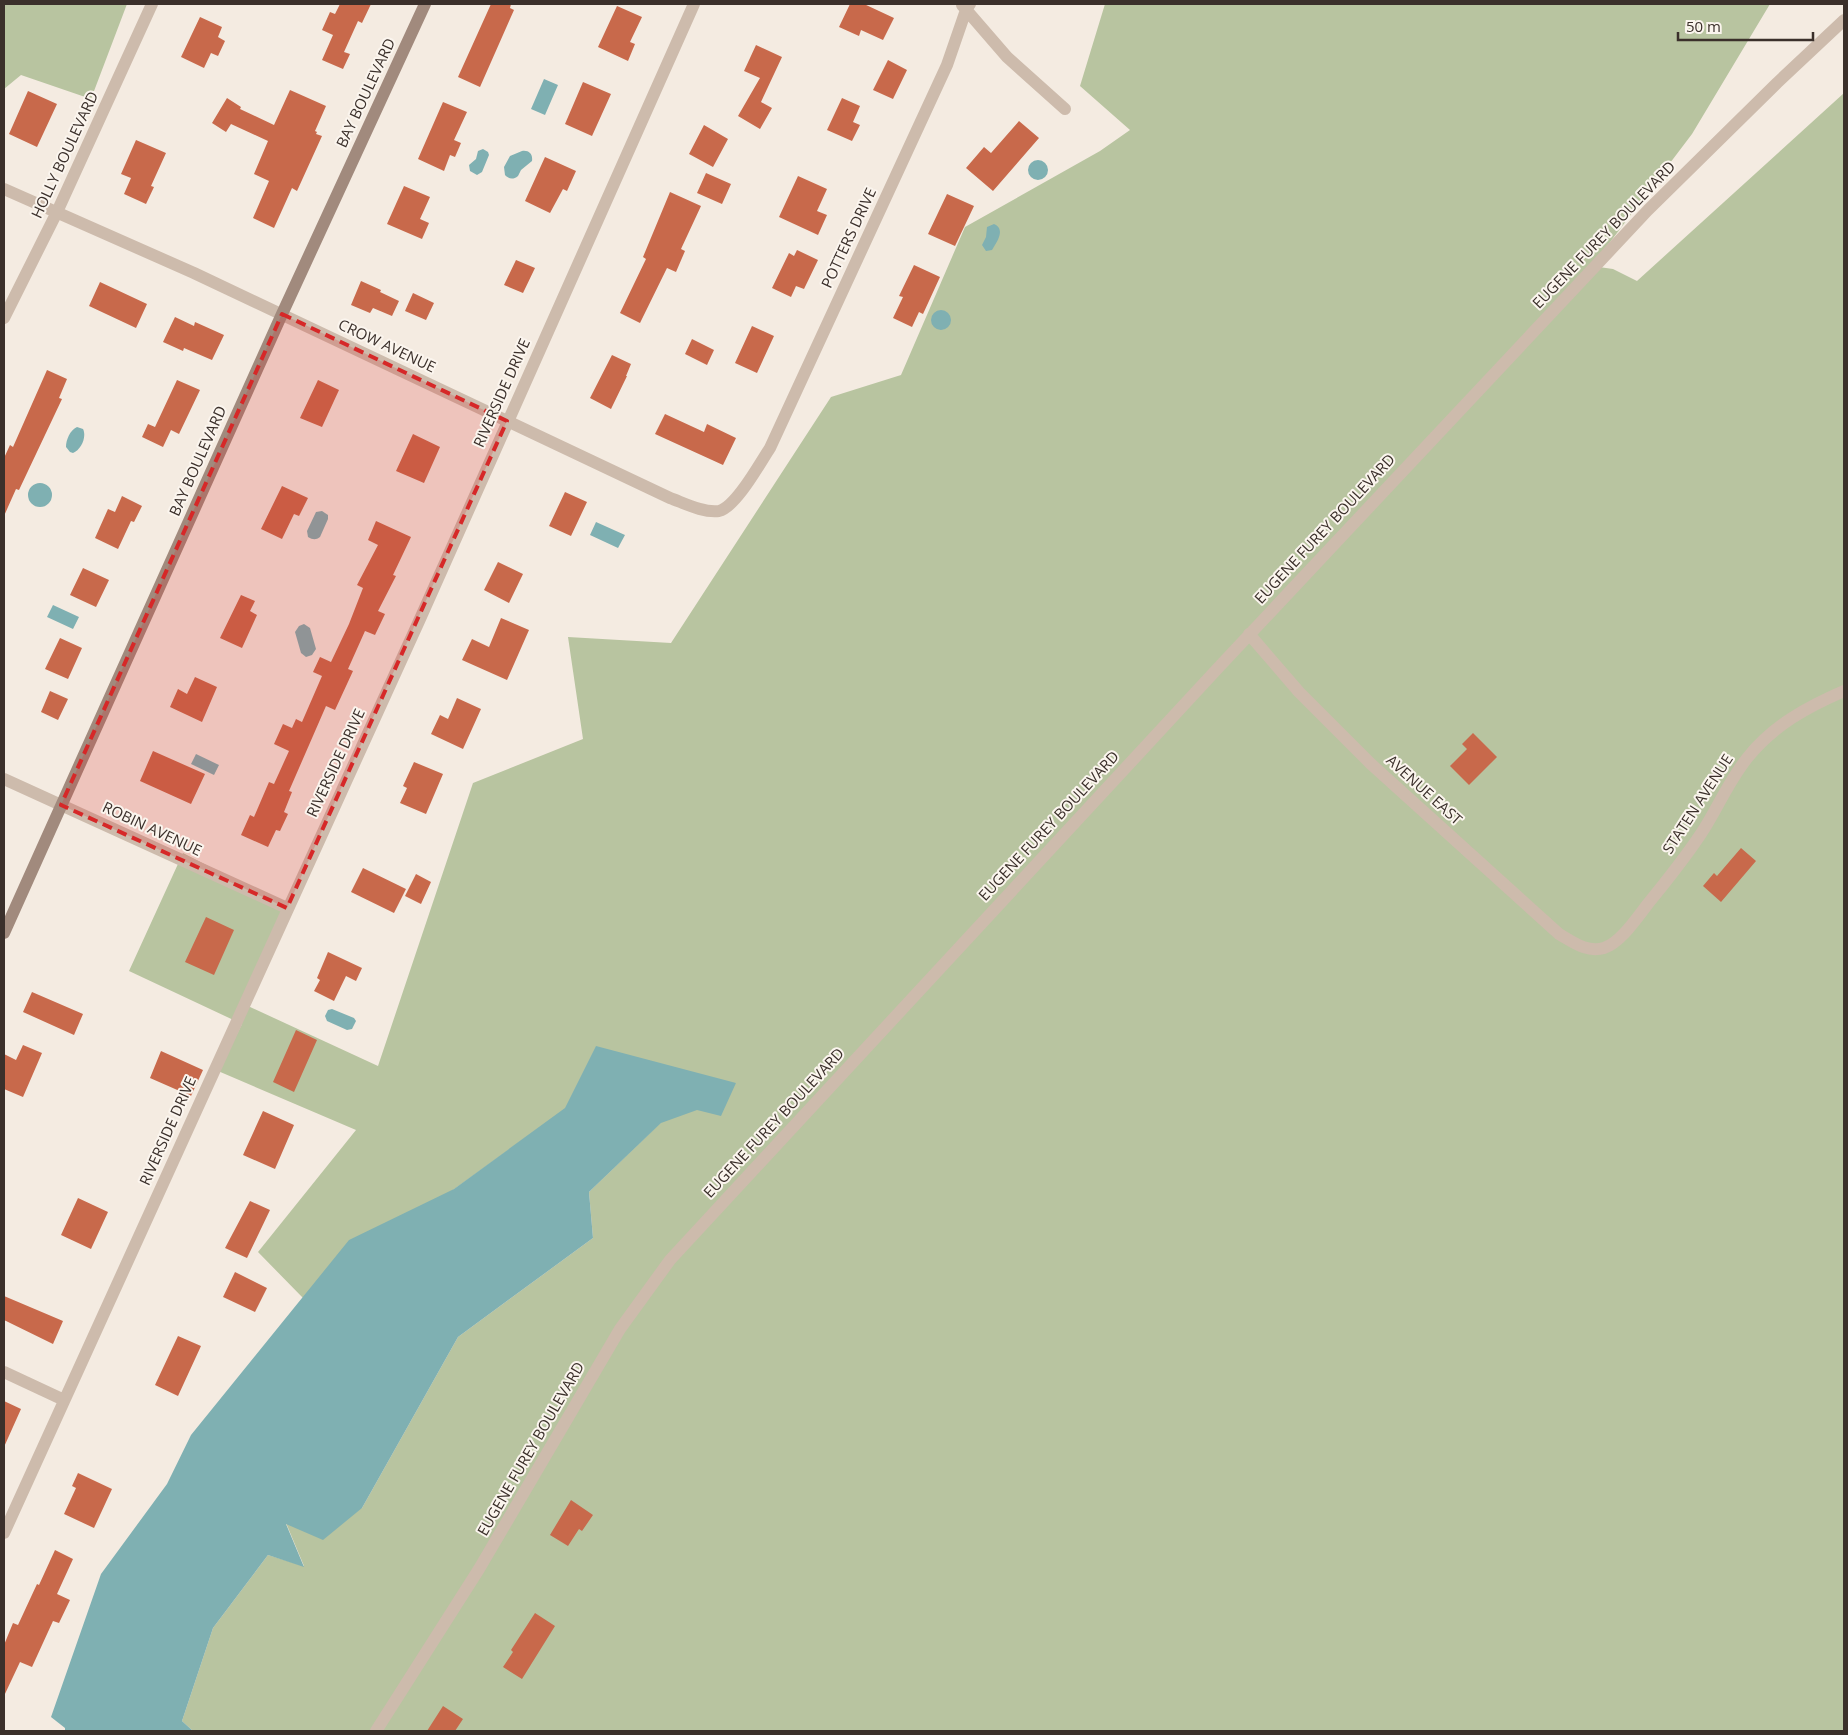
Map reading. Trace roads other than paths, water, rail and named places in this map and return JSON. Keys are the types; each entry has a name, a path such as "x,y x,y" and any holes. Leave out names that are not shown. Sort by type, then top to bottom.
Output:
{"street":[{"name":"HOLLY BOULEVARD","path":"4,318 57,212 152,4"},
{"name":"BAY BOULEVARD","path":"4,934 282,314 425,4"},
{"name":"RIVERSIDE DRIVE","path":"4,1534 420,619 694,4"},
{"path":"965,6 1007,57 1065,109"},
{"name":"POTTERS DRIVE","path":"749,482 770,448 947,65 965,6"},
{"name":"EUGENE FUREY BOULEVARD","path":"376,1731 479,1569 620,1329 670,1260 1249,634 1648,210 1844,20"},
{"name":"CROW AVENUE","path":"4,189 282,314 670,498 706,510 719,510 728,506 749,482"},
{"name":"AVENUE EAST","path":"1249,634 1299,692 1378,770 1559,934 1581,947 1593,949"},
{"name":"STATEN AVENUE","path":"1593,949 1605,948 1633,923 1688,852 1731,780 1749,756 1767,737 1786,721 1844,691"},
{"name":"ROBIN AVENUE","path":"4,779 287,908"},
{"path":"4,1372 64,1400"}],"water":[{"path":"544,79 558,85 545,115 531,109"},
{"path":"483,149 489,155 482,172 477,175 470,171 469,165 476,159 478,151"},
{"path":"522,151 530,153 532,161 521,170 518,176 508,177 505,175 504,167 510,156"},
{"path":"1038,160 1045,163 1048,170 1045,177 1038,180 1031,177 1028,170 1031,163"},
{"path":"994,224 998,226 999,236 992,250 986,251 982,245 986,237 987,227"},
{"path":"941,310 948,313 951,320 948,327 941,330 934,327 931,320 934,313"},
{"path":"77,427 83,429 84,439 73,453 66,447 66,444 70,433"},
{"path":"40,483 48,487 52,495 48,503 40,507 32,503 28,495 32,487"},
{"path":"322,511 328,515 328,519 320,537 311,539 308,537 307,531 316,512"},
{"path":"596,522 625,535 618,548 590,535"},
{"path":"53,605 79,617 73,629 47,617"},
{"path":"304,624 310,628 316,649 312,655 306,657 301,653 295,632 299,626"},
{"path":"196,754 219,765 214,775 191,764"},
{"path":"332,1009 354,1018 356,1021 352,1029 347,1030 327,1021 325,1016 328,1010"},
{"path":"596,1046 736,1083 721,1116 697,1110 661,1123 589,1192 593,1238 458,1337 362,1508 323,1540 286,1524 304,1567 268,1555 213,1628 182,1721 193,1731 65,1731 65,1728 51,1717 101,1574 167,1484 191,1435 349,1240 454,1189 565,1108"}]}
